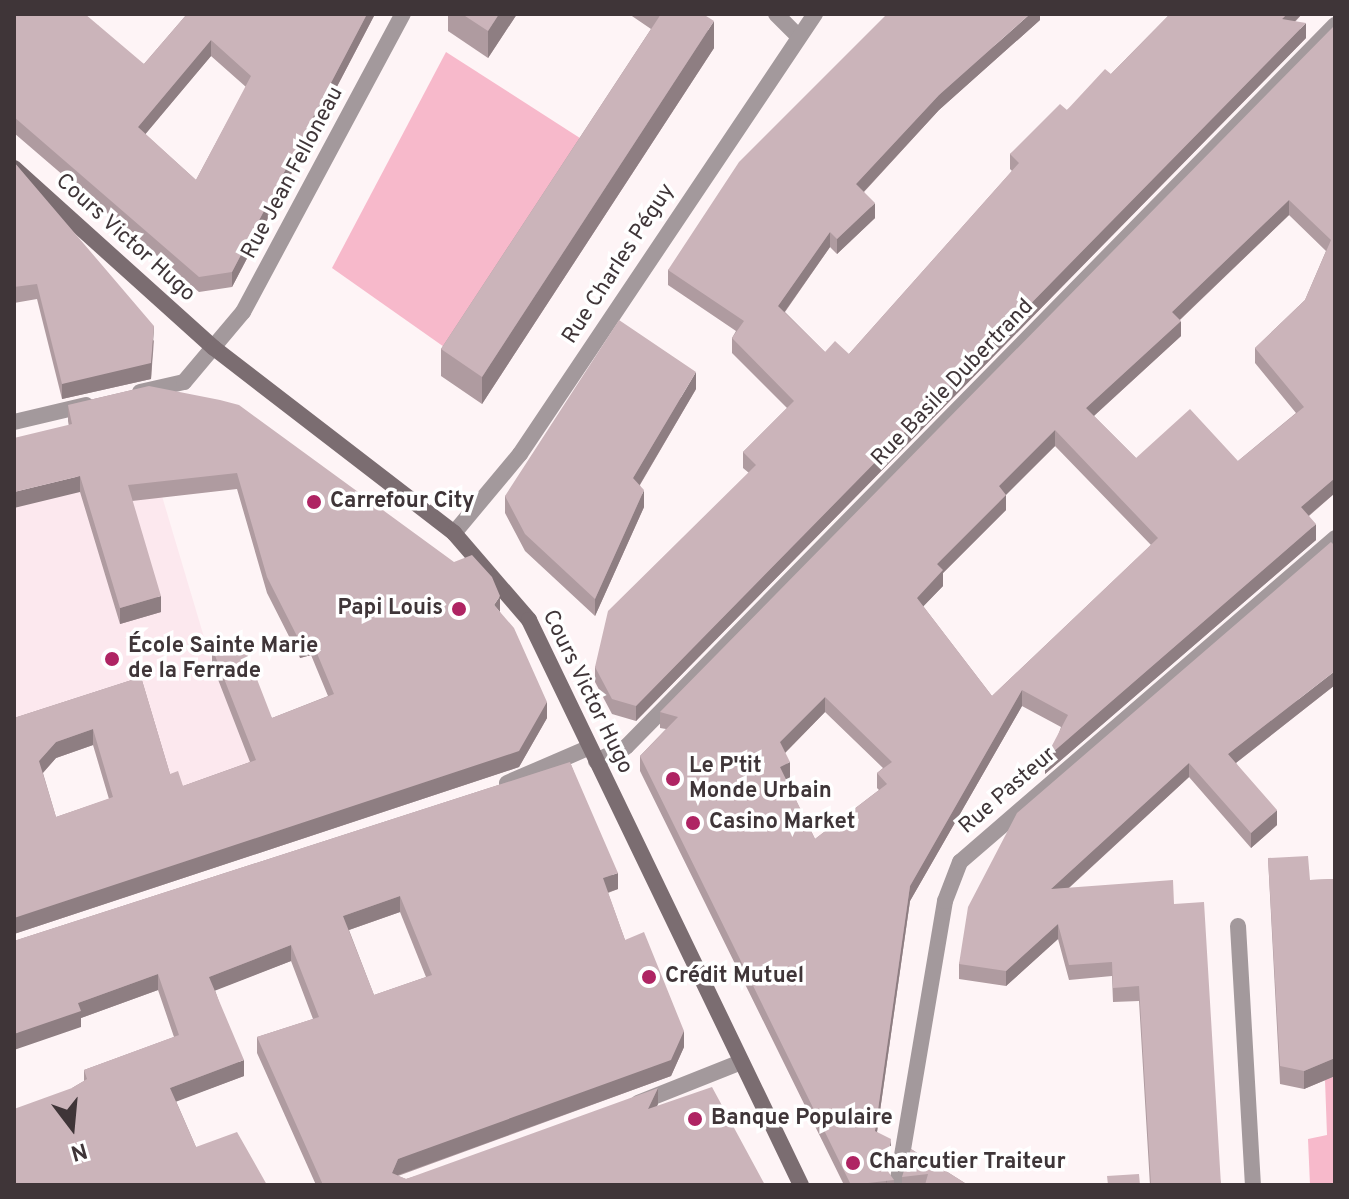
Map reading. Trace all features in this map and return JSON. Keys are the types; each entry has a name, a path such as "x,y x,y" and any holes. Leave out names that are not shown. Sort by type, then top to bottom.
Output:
{"street":[{"name":"Rue Jean Felloneau","path":"14,422 184,382 243,312 403,14"},
{"path":"776,14 796,34"},
{"name":"Rue Charles Péguy","path":"454,533 520,454 796,34 815,14"},
{"name":"Rue Basile Dubertrand","path":"493,787 593,754 626,747 1335,25"},
{"name":"Cours Victor Hugo","path":"14,168 214,348 454,533 529,620 801,1185"},
{"name":"Rue Pasteur","path":"897,1185 945,901 960,862 1335,538"},
{"path":"1238,926 1253,1185"},
{"path":"619,1109 741,1062"}],"shaded area":[{"path":"446,52 583,140 447,349 332,268"},
{"name":"École Sainte Marie de la Ferrade","path":"14,454 156,476 212,664 307,823 134,883 83,711 14,734"},
{"path":"1335,1076 1335,1185 1310,1185 1308,1139 1327,1135 1325,1080"}],"building":[{"path":"14,14 85,14 144,64 187,14 367,14 232,272 199,277 14,117","holes":["211,40 251,76 196,180 138,127"]},
{"path":"462,14 499,14 488,31"},
{"path":"661,14 703,14 714,21 482,377 441,349"},
{"path":"887,14 1030,14 939,95 856,184 875,203 837,239 830,232 778,306 825,352 835,341 849,354 1019,163 1010,154 1060,104 1067,110 1105,69 1111,74 1170,14 1287,14 1282,19 1306,23 636,706 612,699 595,667 608,611 756,465 743,452 794,401 732,338 744,321 668,270 739,162"},
{"path":"1335,28 1335,478 1301,507 1316,524 1045,759 1068,715 1022,690 910,886 875,1131 891,1139 886,1169 894,1180 851,1185 640,756 678,717 660,712","holes":["1289,200 1331,240 1305,300 1255,348 1304,407 1238,461 1190,409 1136,458 1086,408 1181,321 1172,312","1055,430 1158,538 992,696 917,598 943,570 937,564 1006,495 999,486","825,697 892,762 877,773 887,784 815,839 780,767 790,762 780,742"]},
{"path":"14,162 154,326 151,363 62,384 37,284 14,287"},
{"path":"619,320 696,372 633,478 644,490 595,599 525,534 505,496"},
{"path":"149,386 239,405 454,562 472,555 492,577 500,596 494,605 514,628 547,702 519,751 14,918 14,718 141,677 170,774 178,771 183,786 256,760 212,648 241,638 272,718 334,694 311,639 300,642 267,577 237,473 128,485 161,596 120,608 80,476 14,492 14,438 72,424 68,405","holes":["93,729 113,797 56,817 39,761 56,742"]},
{"path":"1331,542 1335,546 1335,671 1228,754 1277,810 1251,833 1189,763 1051,889 1173,880 1174,904 1204,902 1221,1185 1151,1185 1139,986 1113,988 1112,962 1069,965 1058,924 1006,971 959,964 968,907 1017,813"},
{"path":"570,762 618,873 603,878 625,940 644,932 684,1031 671,1060 398,1159 392,1173 406,1179 658,1088 648,1109 712,1087 765,1185 323,1185 257,1037 319,1017 291,945 209,977 244,1060 170,1088 196,1147 237,1132 267,1185 14,1185 14,1109 72,1088 87,1079 84,1070 179,1035 158,974 78,1003 81,1011 14,1034 14,940","holes":["400,896 432,975 374,995 343,916"]},
{"path":"1308,856 1310,880 1335,879 1335,1058 1304,1071 1280,1066 1268,858"},
{"path":"911,1149 968,1185 925,1185 928,1174 902,1177"},
{"path":"1139,1174 1140,1185 1108,1185 1107,1176"}],"place":[{"name":"Carrefour City","path":"314,502"},
{"name":"Papi Louis","path":"459,609"},
{"name":"École Sainte Marie de la Ferrade","path":"112,659"},
{"name":"Le P'tit Monde Urbain","path":"673,779"},
{"name":"Casino Market","path":"693,823"},
{"name":"Crédit Mutuel","path":"649,977"},
{"name":"Banque Populaire","path":"695,1119"},
{"name":"Charcutier Traiteur","path":"853,1163"}]}
